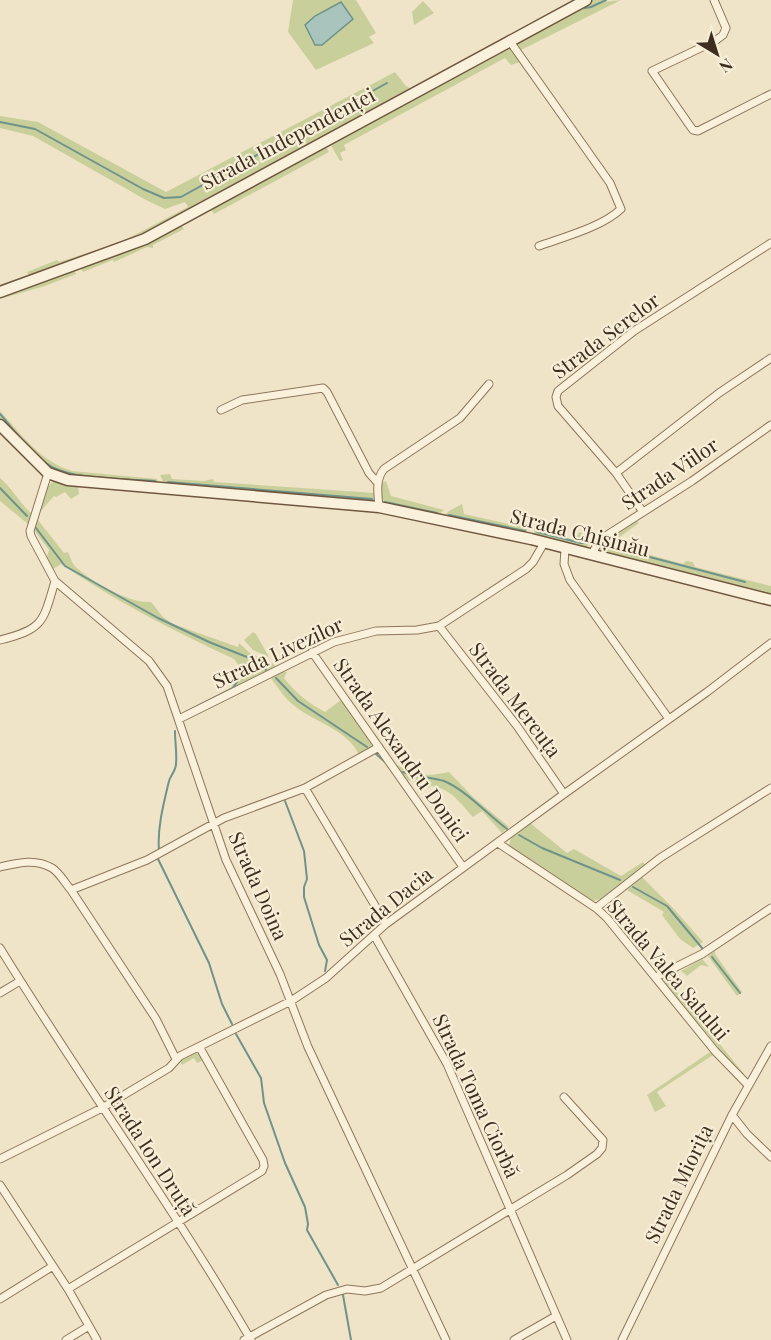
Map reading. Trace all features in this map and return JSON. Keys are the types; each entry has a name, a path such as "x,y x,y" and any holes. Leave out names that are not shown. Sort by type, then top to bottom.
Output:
{"street":[{"name":"Strada Independenței","path":"0,292 145,238 586,0"},
{"path":"714,0 726,28 723,35 652,71 693,130 698,131 771,94"},
{"path":"509,40 609,183 621,205 618,212 600,222 539,246"},
{"name":"Strada Serelor","path":"643,512 616,473 558,406 556,397 558,391 634,331 771,243"},
{"path":"616,473 719,393 771,358"},
{"path":"379,507 379,474 460,418 489,384"},
{"path":"221,410 242,400 319,388 327,392 369,473 378,482"},
{"name":"Strada Chișinău","path":"0,425 48,473 68,480 379,507 592,554 771,600"},
{"name":"Strada Viilor","path":"592,554 599,541 692,481 771,425"},
{"name":"Strada Doina","path":"48,473 30,531 31,536 55,581 149,662 166,686 226,860 291,1001 308,1047 446,1340"},
{"name":"Strada Livezilor","path":"178,719 334,642 376,631 417,630 439,626 526,569 544,543"},
{"path":"565,549 564,564 570,580 669,719"},
{"path":"0,640 30,631 38,626 45,615 55,581"},
{"name":"Strada Mereuța","path":"439,626 529,742 564,794"},
{"name":"Strada Dacia","path":"0,1159 102,1108 169,1068 180,1056 291,1001 326,978 386,924 771,643"},
{"name":"Strada Alexandru Donici","path":"312,652 463,867"},
{"path":"71,890 147,861 224,818 305,788 379,747"},
{"path":"305,788 386,924"},
{"path":"596,908 660,858 771,788"},
{"name":"Strada Valea Satului","path":"498,843 596,908 607,918 715,1051 747,1085"},
{"path":"0,867 24,861 53,868 71,890 156,1019 176,1059"},
{"path":"656,978 702,954 771,908"},
{"name":"Strada Toma Ciorbă","path":"374,935 447,1064 567,1340"},
{"name":"Strada Ion Druță","path":"0,948 177,1222 248,1339"},
{"path":"0,993 20,981"},
{"name":"Strada Miorița","path":"622,1340 747,1085 771,1046"},
{"path":"68,1289 261,1171 264,1166 263,1160 200,1048"},
{"name":"Strada Toma Ciorbă","path":"510,1209 567,1175 602,1148 603,1140 564,1096"},
{"path":"732,1115 747,1134 771,1156"},
{"path":"0,1185 68,1289 98,1340"},
{"path":"248,1339 326,1295 346,1289 372,1291 510,1209"},
{"path":"0,1299 53,1266"},
{"path":"514,1340 556,1316"},
{"path":"66,1340 89,1326"}],"green space":[{"path":"293,0 356,0 376,33 369,37 374,43 316,70 288,32"},
{"path":"592,0 603,2 621,0 521,50 516,41"},
{"path":"423,1 434,13 414,25 412,12"},
{"path":"509,45 520,62 511,65 505,58 344,145 346,150 340,153 343,160 340,161 329,142"},
{"path":"395,72 411,89 141,237 30,278 27,272 57,260 59,262 119,243 188,207 185,202 165,209 146,200 33,136 0,128 0,116 38,122 166,192"},
{"path":"325,144 329,152 214,214 209,206"},
{"path":"180,223 184,229 153,245 153,248 147,247 114,262 113,260 83,272 80,267"},
{"path":"74,269 76,274 0,299 0,294"},
{"path":"0,411 32,446 61,467 72,471 157,479 159,484 73,477 49,468 29,452 0,418"},
{"path":"170,474 172,479 204,481 213,479 214,482 375,493 375,498 371,503 165,485 160,475"},
{"path":"0,478 33,515 28,524 0,501"},
{"path":"57,479 78,486 79,494 71,499 65,492 54,496 40,512 38,520 64,553 68,552 73,563 81,571 99,584 121,595 142,602 151,602 163,617 173,624 238,647 239,643 251,654 273,663 276,667 233,690 231,687 240,674 240,667 234,659 145,615 102,591 61,564 53,569 47,557 49,550 34,530 44,494"},
{"path":"386,481 391,496 444,510 438,515 386,504 382,498 382,483"},
{"path":"462,504 464,514 527,528 527,534 444,516"},
{"path":"635,519 639,523 610,544 683,564 686,561 693,562 695,567 771,586 771,595 600,553 608,537"},
{"path":"533,523 536,531 575,540 579,532 597,539 585,548 535,536"},
{"path":"253,632 269,657 253,650 244,640"},
{"path":"282,671 287,672 284,678 298,693 325,712 341,700 374,744 359,755 346,738 291,703 270,677"},
{"path":"395,764 421,774 433,775 449,772 473,797 509,827 502,833 482,811 473,817 455,797 444,790 431,786 429,788 405,779"},
{"path":"529,822 567,853 574,849 621,876 643,862 646,866 605,898 593,901 509,845 512,835"},
{"path":"642,877 703,942 693,948 680,939 662,915 664,912 627,890"},
{"path":"715,951 742,992 737,996 708,956"},
{"path":"702,959 709,967 701,965 687,976 681,971"},
{"path":"675,974 684,983 676,990 744,1074 740,1074 663,980"},
{"path":"196,1052 204,1060 197,1063 194,1058 182,1065 179,1060"},
{"path":"710,1052 713,1055 657,1092 666,1106 655,1112 647,1095"}],"water":[{"path":"341,2 353,19 322,45 315,45 305,25 315,16"}],"waterway":[{"path":"585,8 606,0"},
{"path":"0,122 35,129 143,189 164,198 181,197 387,83"},
{"path":"0,414 35,454 59,470 100,478 155,481"},
{"path":"168,482 372,499"},
{"path":"0,488 27,516"},
{"path":"385,502 437,513"},
{"path":"449,515 525,531"},
{"path":"36,528 65,566 158,618 252,659 266,670"},
{"path":"537,532 581,543 591,542"},
{"path":"604,545 745,582"},
{"path":"186,712 233,688 252,659"},
{"path":"276,678 298,701 367,747"},
{"path":"159,850 163,806 169,781 176,766 175,731"},
{"path":"375,753 385,762"},
{"path":"403,772 444,781 452,785 469,796 507,829"},
{"path":"285,801 304,851 307,879 304,897 319,945 327,960 325,971"},
{"path":"519,835 542,848 620,880"},
{"path":"158,859 209,963 222,1004 232,1024"},
{"path":"633,887 667,906 702,948"},
{"path":"712,957 740,993"},
{"path":"236,1034 261,1078 264,1103 285,1163 305,1207 307,1230 338,1285"},
{"path":"343,1295 351,1340"}]}
